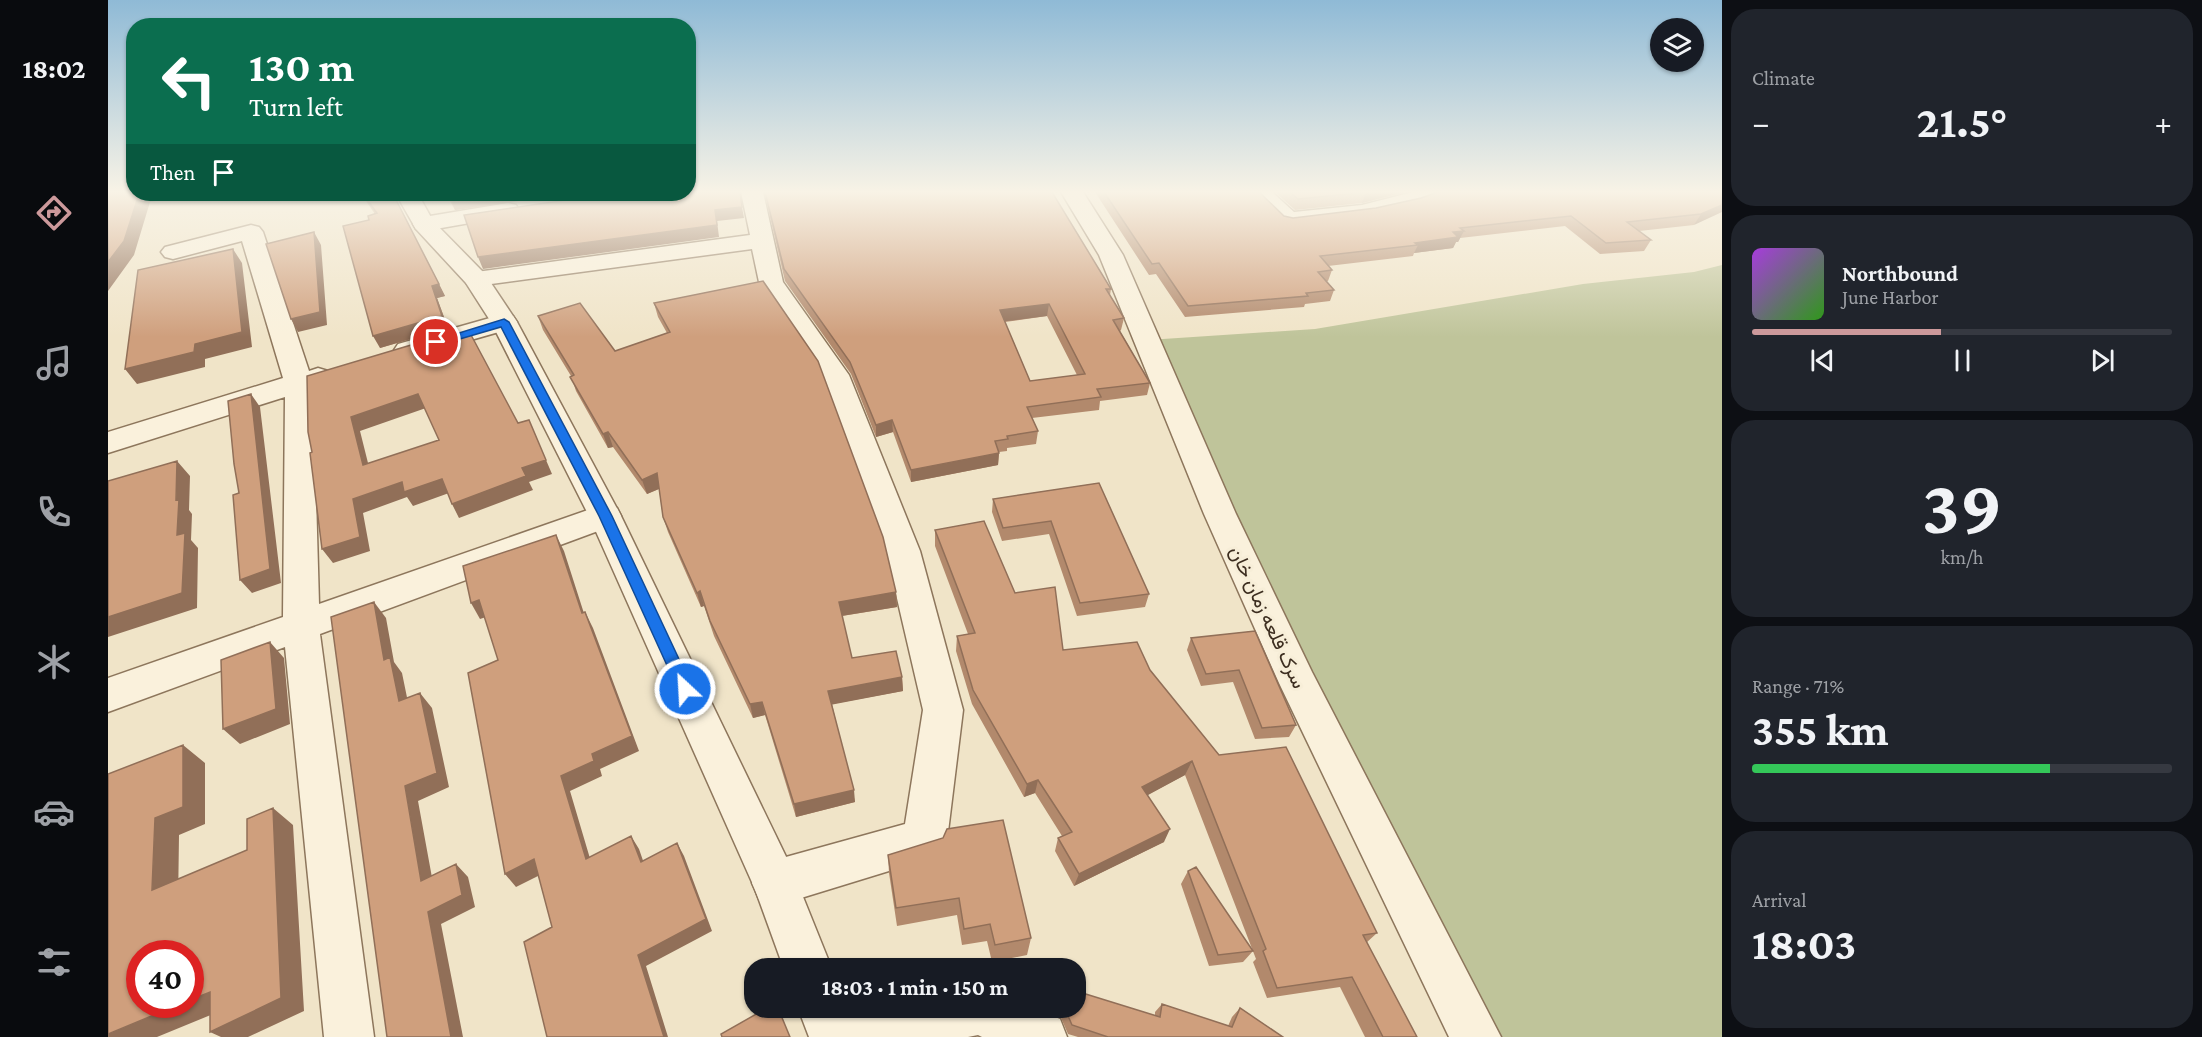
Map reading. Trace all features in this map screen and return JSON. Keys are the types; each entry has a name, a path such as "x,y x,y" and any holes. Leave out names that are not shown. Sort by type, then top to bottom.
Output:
{"street":[{"path":"173,252 218,240"},
{"path":"254,240 299,382 301,625 349,1037"},
{"path":"439,240 476,279 504,322 605,516 775,883 804,958"},
{"name":"سرک قلعه زمان خان","path":"1102,240 1111,255 1220,514 1298,683 1476,1037"},
{"path":"476,279 761,241 771,282 835,375 903,551 943,710 925,840 775,883"},
{"path":"379,359 504,322"},
{"path":"108,443 344,369"},
{"path":"108,695 605,516"},
{"path":"844,1037 978,1010 1042,1037"},
{"path":"827,1018 834,1037"}],"green space":[{"path":"1722,265 1722,1037 1476,1037 1148,340 1315,329 1583,284 1694,272"}],"building":[{"path":"108,240 124,240 124,241 108,262"},
{"path":"280,240 315,240 320,312 291,319 266,244"},
{"path":"347,240 417,240 439,284 432,286 442,316 373,336"},
{"path":"472,240 602,240 478,257"},
{"path":"777,240 1081,240 1111,289 1106,289 1124,318 1113,320 1150,383 1097,389 1101,397 1027,407 1038,431 1007,436 1008,439 995,441 999,453 911,470 892,420 876,425 850,362 784,269","holes":["1049,304 1085,374 1030,381 1000,310"]},
{"path":"1136,240 1434,240 1415,243 1418,245 1320,256 1332,270 1318,272 1334,290 1306,293 1308,296 1188,306 1159,263 1152,264"},
{"path":"1603,240 1645,240 1606,243"},
{"path":"233,249 242,332 195,344 194,352 125,369 138,270"},
{"path":"763,281 818,361 883,537 896,592 839,602 852,658 896,651 902,677 828,691 854,790 794,804 762,702 750,704 710,621 700,591 697,593 663,517 657,473 642,480 608,432 603,434 570,377 574,375 538,316 580,303 615,351 670,332 654,303"},
{"path":"470,333 518,423 529,420 546,460 522,468 526,476 452,504 442,479 404,492 402,482 353,499 360,537 322,549 308,432 307,376 448,334 450,339","holes":["418,394 439,440 363,465 351,417"]},
{"path":"251,394 270,569 240,580 233,495 239,493 228,401"},
{"path":"177,461 176,500 179,499 177,535 185,533 182,593 108,617 108,481"},
{"path":"1099,483 1149,594 1080,603 1051,521 1003,528 993,499"},
{"path":"984,521 1015,593 1055,587 1063,650 1137,642 1150,670 1219,755 1286,747 1377,933 1363,935 1417,1037 1383,1037 1352,977 1277,988 1263,951 1266,949 1192,761 1142,787 1170,829 1079,874 1058,838 1072,832 1038,780 1027,784 973,690 957,636 975,633 935,530"},
{"path":"556,535 582,613 585,612 632,736 592,754 594,761 561,776 586,859 631,836 641,862 677,843 706,919 638,955 664,1037 547,1037 524,942 552,927 534,859 505,874 468,673 498,660 479,600 471,603 463,566"},
{"path":"374,602 384,660 390,657 399,701 420,693 437,773 405,786 421,881 456,864 462,895 428,912 451,1037 387,1037 331,617"},
{"path":"1255,631 1296,725 1262,728 1239,670 1206,674 1191,638"},
{"path":"270,642 276,709 223,729 221,660"},
{"path":"183,745 183,807 155,818 152,890 247,850 247,819 273,808 281,998 210,1032 210,992 204,994 204,940 126,940 126,1018 147,1018 108,1034 108,774"},
{"path":"1003,820 1031,938 995,945 990,924 964,929 959,898 896,908 888,855 943,838 947,829"},
{"path":"1196,867 1253,951 1218,955 1188,871"},
{"path":"1086,994 1160,1017 1162,1004 1232,1027 1240,1008 1283,1037 1108,1037 1072,1025 1069,1018 1086,1018"},
{"path":"749,1018 782,1018 790,1037 722,1037 721,1034"}],"route":[{"path":"436,342 504,322 605,516 685,689"}]}
